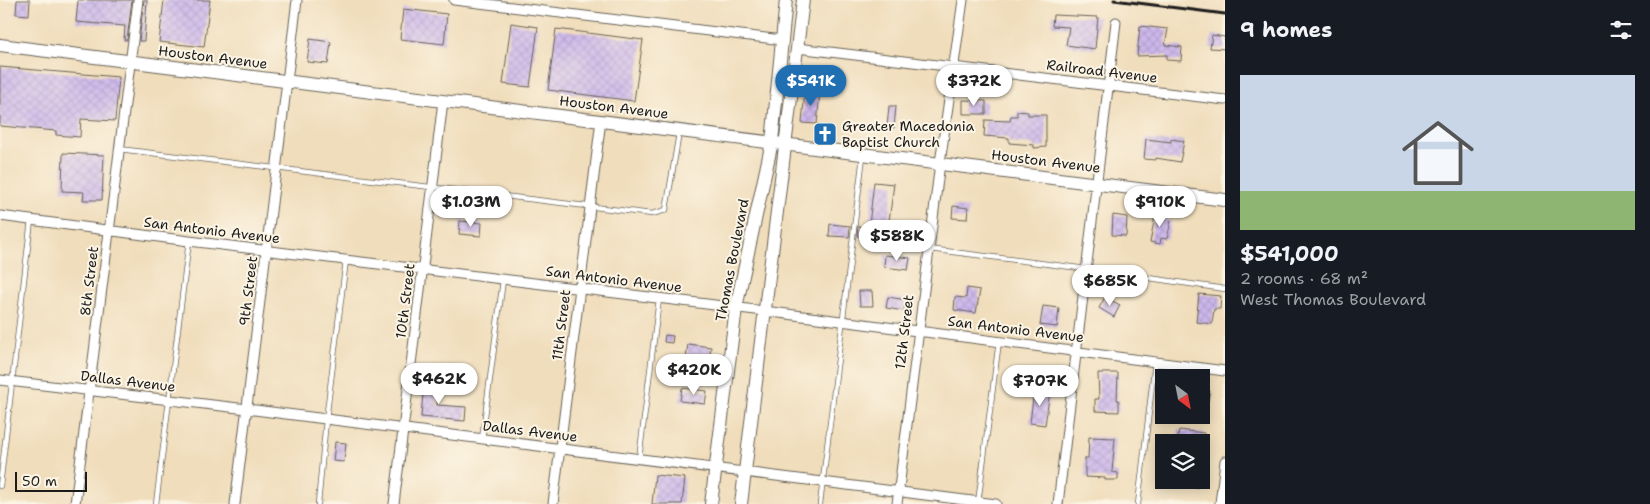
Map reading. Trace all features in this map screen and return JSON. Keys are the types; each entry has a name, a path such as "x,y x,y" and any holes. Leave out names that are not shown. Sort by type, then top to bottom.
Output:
{"main road":[{"name":"Thomas Boulevard","path":"711,504 736,308 772,142 786,0"},
{"path":"741,504 803,0"},
{"name":"Houston Avenue","path":"0,45 1225,200"}],"street":[{"name":"8th Street","path":"75,504 138,0"},
{"name":"9th Street","path":"235,504 297,0"},
{"path":"454,0 782,40"},
{"name":"12th Street","path":"897,504 940,163 963,0"},
{"path":"1058,504 1116,22"},
{"name":"Railroad Avenue","path":"797,48 1225,100"},
{"name":"10th Street","path":"394,504 443,101"},
{"name":"11th Street","path":"553,504 601,120"},
{"name":"San Antonio Avenue","path":"0,216 266,251 1155,360 1225,371"},
{"name":"Dallas Avenue","path":"0,380 247,409 996,504"},
{"path":"1220,504 1225,461"}],"lane":[{"path":"119,149 652,214 666,210 680,130"},
{"path":"820,504 864,154"},
{"path":"0,486 32,220"},
{"path":"156,504 189,241"},
{"path":"929,249 1225,289"},
{"path":"318,504 326,420 346,260"},
{"path":"482,439 503,280"},
{"path":"639,459 659,299"},
{"path":"978,503 999,341"},
{"path":"1138,504 1155,360"}],"building":[{"path":"17,0 30,0 29,15 16,14"},
{"path":"78,0 132,0 127,40 124,40 125,26 76,22"},
{"path":"144,0 147,0 144,41 139,41"},
{"path":"164,0 210,0 204,47 159,42"},
{"path":"403,9 447,14 444,44 400,39"},
{"path":"1053,15 1098,17 1095,49 1066,45 1069,27 1052,26"},
{"path":"511,23 538,27 530,87 503,84"},
{"path":"1140,26 1168,29 1165,45 1182,47 1181,61 1167,60 1167,55 1137,56"},
{"path":"556,29 643,40 634,101 548,90"},
{"path":"1212,35 1225,37 1225,49 1210,48"},
{"path":"310,39 331,42 328,64 307,62"},
{"path":"0,67 119,77 115,121 81,119 80,137 56,135 56,131 0,126"},
{"path":"805,90 820,91 817,124 802,123"},
{"path":"963,100 986,101 986,114 963,114"},
{"path":"889,106 896,106 894,128 887,127"},
{"path":"1017,111 1028,112 1028,115 1046,115 1046,147 1034,148 1034,145 1009,143 1009,138 984,136 985,120 1010,121 1011,116 1017,116"},
{"path":"1146,139 1171,142 1171,139 1184,141 1180,162 1156,158 1156,160 1144,159"},
{"path":"63,153 104,155 102,200 83,200 84,192 62,191"},
{"path":"874,182 894,184 888,228 893,228 892,240 857,236 858,226 869,225"},
{"path":"953,206 968,208 967,219 952,218"},
{"path":"1156,211 1166,213 1165,220 1171,221 1167,239 1161,238 1160,244 1150,242"},
{"path":"1113,215 1127,217 1126,236 1112,235"},
{"path":"460,221 482,223 481,236 459,234"},
{"path":"830,224 850,226 849,237 829,236"},
{"path":"885,255 910,258 908,270 884,267"},
{"path":"967,288 980,290 976,313 954,310 955,297 966,298"},
{"path":"859,291 872,291 873,306 860,306"},
{"path":"1199,294 1221,296 1220,309 1214,309 1212,324 1196,322"},
{"path":"888,297 906,300 904,311 886,308"},
{"path":"1105,297 1120,305 1114,317 1099,308"},
{"path":"1043,306 1059,308 1057,327 1040,325"},
{"path":"665,335 673,336 672,343 664,342"},
{"path":"688,344 711,347 709,361 686,358"},
{"path":"1098,373 1118,373 1117,400 1119,400 1119,412 1095,411 1095,399 1099,399"},
{"path":"424,381 439,382 437,405 466,407 465,421 421,417"},
{"path":"682,388 707,391 705,404 680,401"},
{"path":"1034,390 1050,391 1045,425 1030,423"},
{"path":"1179,430 1204,433 1204,434 1178,434"},
{"path":"1089,437 1115,438 1112,472 1118,473 1118,480 1085,477 1085,458 1088,458"},
{"path":"335,442 346,443 344,462 333,461"},
{"path":"655,475 685,478 682,504 652,504"}],"railway":[{"path":"1114,0 1225,14"}],"place":[{"name":"Greater Macedonia Baptist Church","path":"825,134"}]}
